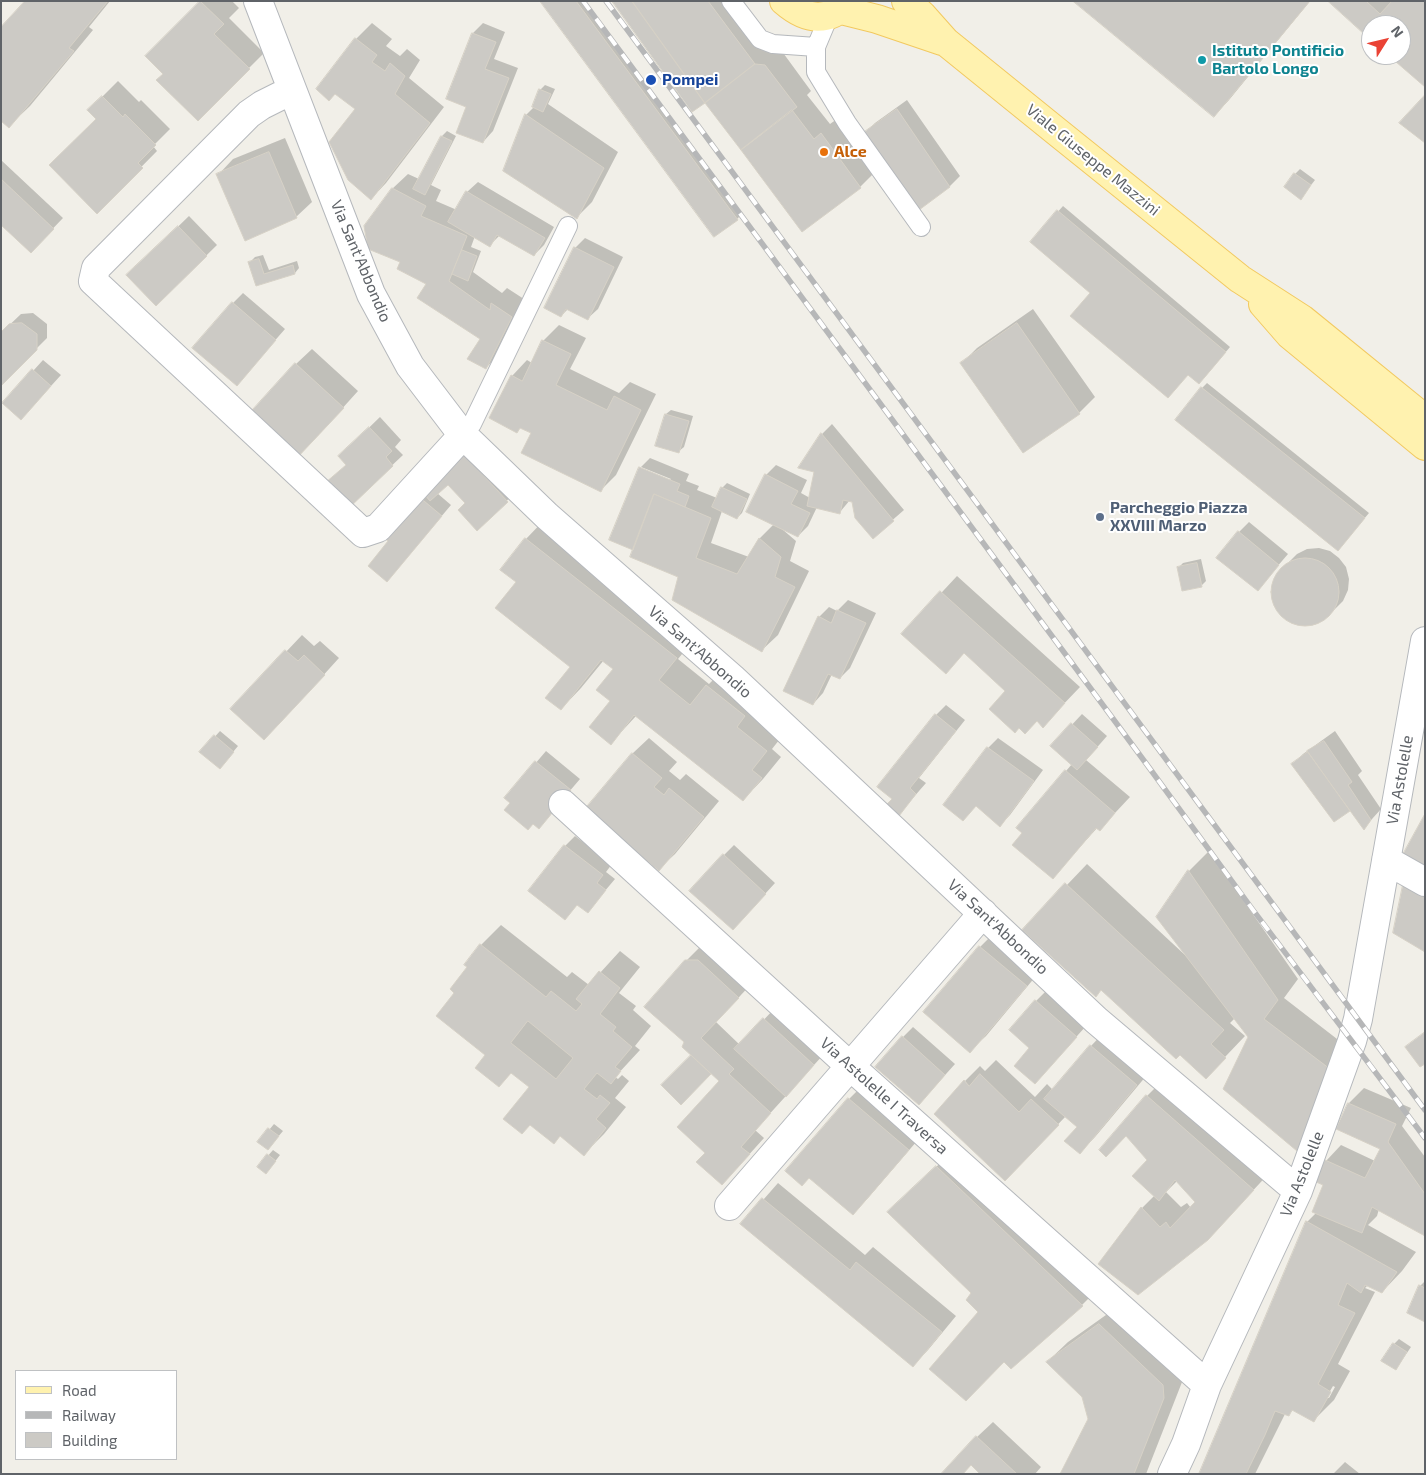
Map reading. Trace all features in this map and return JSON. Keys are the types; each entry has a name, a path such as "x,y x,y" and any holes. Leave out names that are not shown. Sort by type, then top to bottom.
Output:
{"main road":[{"name":"Viale Giuseppe Mazzini","path":"906,1 922,15 946,42 1240,279 1302,319 1425,418"},
{"name":"Viale Giuseppe Mazzini","path":"788,4 803,14 816,17 840,9 885,21 946,42"},
{"name":"Viale Giuseppe Mazzini","path":"1240,279 1290,335 1425,446"}],"street":[{"name":"Via Sant'Abbondio","path":"258,1 371,294 410,366 463,435 548,516 732,678 1096,1020 1298,1191"},
{"path":"292,90 262,105 249,114 96,268 93,280 363,534 378,528 463,435"},
{"name":"Via Astolelle","path":"1172,1474 1186,1444 1207,1385 1298,1191 1352,1041 1358,1019 1425,641"},
{"name":"Via Astolelle I Traversa","path":"563,804 851,1067 1207,1385"},
{"path":"1386,860 1425,882"},
{"path":"729,1206 983,913"}],"lane":[{"path":"731,1 760,39 773,44 816,47"},
{"path":"788,4 816,47"},
{"path":"840,9 816,47 816,72 847,123 921,226"},
{"path":"463,435 472,424 568,226"}],"building":[{"path":"25,1 108,1 69,48 74,51 9,128 1,121 1,27"},
{"path":"200,1 224,24 214,34 250,69 198,121 156,80 163,74 145,56"},
{"path":"540,1 576,1 738,220 714,237"},
{"path":"612,1 632,1 705,103 692,112"},
{"path":"632,1 708,1 755,64 705,103"},
{"name":"Istituto Pontificio Bartolo Longo","path":"1073,1 1204,2 1310,1 1214,117"},
{"path":"1328,1 1366,1 1380,14 1392,1 1425,1 1425,87 1400,65 1411,65 1411,15 1361,15 1361,31"},
{"path":"472,33 496,42 485,69 509,78 483,143 456,133 466,107 446,99"},
{"path":"355,38 377,55 372,62 385,71 390,63 405,76 395,94 430,123 371,200 348,180 329,142 355,109 335,94 329,101 316,89"},
{"path":"755,64 765,65 797,107 741,150 705,103"},
{"path":"539,89 551,94 543,112 532,107"},
{"path":"1425,95 1425,143 1399,123"},
{"path":"102,96 123,117 125,114 156,145 138,163 143,168 97,214 49,165 96,119 87,110"},
{"path":"897,109 950,187 919,210 863,133"},
{"path":"792,110 814,139 821,133 861,188 802,232 741,150"},
{"path":"525,114 604,168 577,219 503,171"},
{"path":"441,136 452,141 425,195 413,189"},
{"path":"269,152 297,218 245,241 216,174"},
{"path":"1294,173 1311,185 1301,200 1284,187"},
{"path":"1,179 54,229 31,253 1,225"},
{"path":"392,188 426,206 421,216 467,236 449,281 490,310 491,303 512,317 486,369 467,359 480,339 417,298 426,284 397,269 400,262 368,249 364,226"},
{"path":"466,191 545,238 534,256 497,235 490,247 448,222"},
{"path":"1057,210 1226,352 1199,384 1188,375 1168,398 1070,316 1090,293 1030,242"},
{"path":"178,226 207,256 156,306 126,275"},
{"path":"574,247 614,267 588,320 566,309 561,317 544,308"},
{"path":"462,250 477,256 468,281 452,274"},
{"path":"259,259 264,274 293,265 295,274 256,286 248,262"},
{"path":"232,302 276,340 237,386 192,348"},
{"path":"22,323 37,334 37,350 1,386 1,332 9,324"},
{"path":"1017,323 1080,414 1023,453 960,363"},
{"path":"542,340 571,354 556,385 607,410 614,396 641,410 601,492 521,453 531,433 520,428 517,433 489,418 511,375 522,381"},
{"path":"295,363 344,408 296,459 248,415"},
{"path":"32,369 51,386 21,420 2,403"},
{"path":"1201,387 1365,518 1338,551 1175,420"},
{"path":"665,414 689,421 679,453 655,446"},
{"path":"369,427 392,451 386,457 393,466 349,508 325,483 346,465 338,456"},
{"path":"821,433 894,521 873,539 855,518 852,502 843,500 840,514 807,506 814,472 798,468"},
{"path":"461,451 508,502 477,531 458,510 465,503 448,485 430,501 420,489"},
{"path":"639,467 680,484 677,491 689,496 685,507 654,494 633,550 609,540"},
{"path":"765,474 798,491 791,504 810,513 798,537 746,512"},
{"path":"721,487 747,499 737,519 712,507"},
{"path":"654,494 711,518 696,558 737,574 759,538 781,557 775,577 795,587 762,652 672,600 678,577 630,557"},
{"path":"418,496 442,516 387,582 368,566 388,541 384,538"},
{"path":"1238,531 1279,565 1258,591 1216,558"},
{"path":"525,538 677,658 659,680 690,705 706,685 745,716 737,727 767,751 752,770 762,778 743,801 634,715 611,745 589,727 610,701 596,690 613,669 601,660 561,710 545,698 570,667 495,608 516,582 500,570"},
{"path":"1312,558 1324,564 1333,573 1339,585 1337,605 1329,616 1312,626 1298,626 1281,616 1273,605 1271,585 1281,568 1292,560"},
{"path":"1197,563 1202,587 1182,591 1177,567"},
{"path":"940,591 1065,703 1043,728 1037,721 1025,734 1019,728 1015,733 989,709 1005,691 964,653 946,674 901,634"},
{"path":"837,610 866,623 840,679 828,674 813,705 783,691 818,616 831,623"},
{"path":"285,650 298,661 304,655 325,675 264,740 230,709"},
{"path":"935,714 956,731 910,788 916,794 899,816 886,805 892,799 877,787"},
{"path":"1071,723 1098,747 1077,770 1050,746"},
{"path":"214,735 234,752 220,769 199,752"},
{"path":"1324,741 1352,782 1348,785 1371,820 1364,830 1307,751"},
{"path":"987,747 1034,781 1000,827 976,806 963,821 943,805"},
{"path":"1308,752 1350,811 1334,822 1291,764"},
{"path":"632,753 662,778 654,787 664,795 669,788 704,817 659,871 585,809"},
{"path":"535,761 571,790 539,829 533,824 528,830 504,810 510,803 504,798"},
{"path":"1065,770 1115,813 1100,831 1096,828 1053,879 1012,845 1022,833 1016,828"},
{"path":"1425,814 1425,871 1401,858"},
{"path":"564,845 603,875 597,883 606,890 588,913 577,905 565,920 528,891"},
{"path":"723,854 766,894 733,930 689,891"},
{"path":"1188,870 1278,1000 1264,1019 1330,1069 1297,1151 1223,1089 1248,1037 1156,917"},
{"path":"1404,880 1425,891 1425,952 1393,933"},
{"path":"1065,883 1224,1030 1211,1044 1226,1058 1206,1079 1180,1055 1176,1059 1101,990 1096,997 1022,930"},
{"path":"480,944 546,997 551,991 576,1011 582,1004 576,999 599,971 620,988 600,1014 616,1027 613,1031 632,1047 615,1067 621,1071 611,1084 597,1073 584,1089 597,1099 600,1095 610,1103 596,1119 606,1128 584,1156 560,1136 554,1144 530,1125 522,1134 503,1119 529,1087 511,1073 499,1087 475,1068 485,1055 436,1016 454,993 450,989 467,967 464,965","holes":["528,1021 573,1058 556,1079 511,1043"]},
{"path":"979,946 1027,986 970,1053 923,1012"},
{"path":"685,960 698,960 739,998 701,1038 734,1069 729,1074 771,1113 741,1147 750,1154 722,1185 696,1162 705,1153 677,1127 719,1081 682,1047 684,1042 644,1007"},
{"path":"1035,1000 1077,1037 1035,1084 1014,1066 1029,1048 1009,1030"},
{"path":"763,1018 814,1065 786,1097 734,1049"},
{"path":"1425,1032 1425,1064 1420,1067 1405,1047"},
{"path":"902,1036 945,1075 919,1105 875,1067"},
{"path":"1090,1045 1137,1085 1080,1154 1064,1141 1077,1127 1044,1099"},
{"path":"691,1055 711,1074 681,1105 661,1085"},
{"path":"980,1074 1019,1112 1031,1099 1059,1125 1005,1181 934,1114 964,1080 969,1086"},
{"path":"1146,1095 1254,1190 1208,1240 1138,1295 1098,1264 1141,1207 1160,1227 1166,1222 1170,1228 1195,1202 1175,1180 1159,1201 1132,1176 1147,1160 1126,1136 1106,1157 1099,1150"},
{"path":"848,1098 909,1150 853,1215 809,1178 802,1186 785,1171"},
{"path":"1348,1103 1396,1124 1388,1142 1425,1194 1425,1236 1372,1207 1362,1233 1312,1212 1323,1185 1314,1181 1325,1160 1365,1178 1380,1149 1336,1129"},
{"path":"268,1128 279,1136 268,1150 257,1142"},
{"path":"267,1154 276,1161 266,1174 257,1167"},
{"path":"936,1166 1083,1306 1011,1369 1004,1362 966,1401 929,1369 978,1312 966,1300 971,1293 887,1212"},
{"path":"762,1198 850,1270 856,1262 942,1332 913,1367 740,1224"},
{"path":"1306,1221 1397,1272 1382,1293 1365,1285 1361,1293 1347,1283 1338,1305 1355,1313 1318,1384 1331,1392 1314,1422 1292,1410 1289,1416 1275,1411 1246,1474 1199,1474"},
{"path":"1419,1285 1425,1288 1425,1322 1407,1313"},
{"path":"1099,1324 1163,1385 1164,1398 1134,1474 1060,1474 1088,1419 1082,1397 1046,1362"},
{"path":"1393,1343 1407,1352 1396,1370 1381,1361"},
{"path":"976,1436 1017,1474 980,1474 971,1465 963,1474 941,1474"}],"railway":[{"path":"583,1 1253,910 1425,1138"},
{"path":"606,1 1425,1110"}],"place":[{"name":"Istituto Pontificio Bartolo Longo","path":"1202,60"},
{"name":"Pompei","path":"651,80"},
{"name":"Alce","path":"824,152"},
{"name":"Parcheggio Piazza XXVIII Marzo","path":"1100,517"}]}
